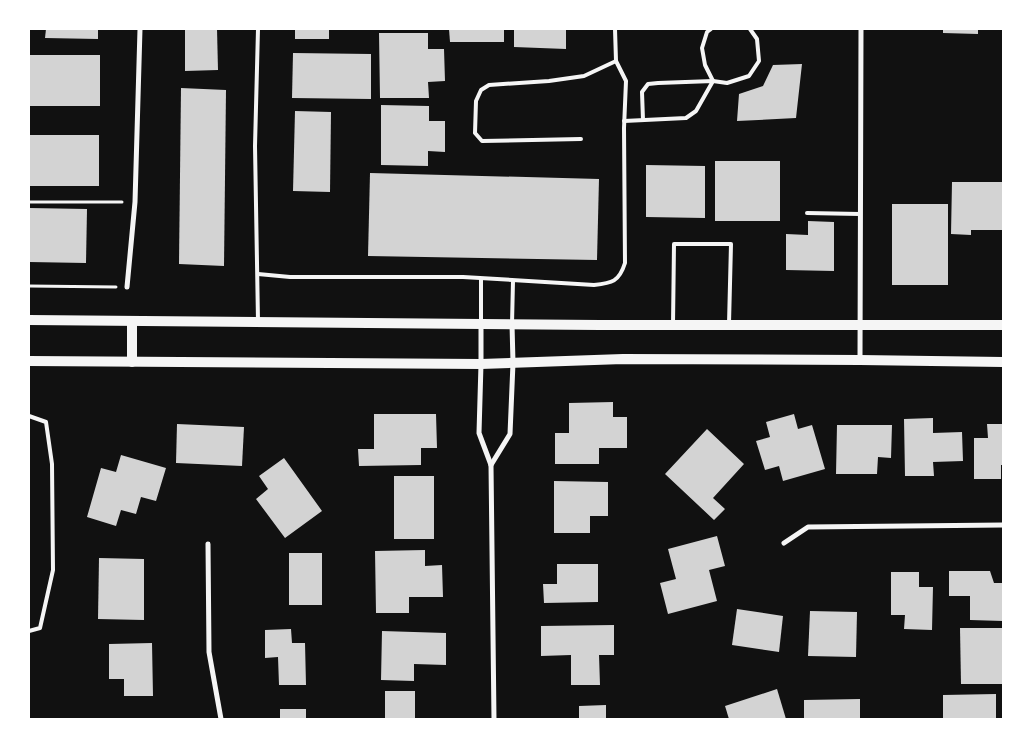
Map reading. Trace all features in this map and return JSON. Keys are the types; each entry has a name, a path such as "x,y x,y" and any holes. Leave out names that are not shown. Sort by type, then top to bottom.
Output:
{"main road":[{"path":"29,320 860,326 1003,325"},
{"path":"132,322 132,362"},
{"path":"29,361 481,364 623,359 1003,362"}],"street":[{"path":"127,287 135,202 140,29"},
{"path":"860,29 860,360"},
{"path":"481,324 479,433 490,464 494,719"},
{"path":"490,464 510,434 513,363 512,324"},
{"path":"784,543 808,527 1003,525"},
{"path":"208,544 209,652 221,719"}],"lane":[{"path":"258,29 255,146 258,322"},
{"path":"258,274 290,277 453,277 594,285 606,284 618,279 623,272 625,263 624,121 626,81 616,61 615,29"},
{"path":"711,29 704,30 702,48 705,65 713,81"},
{"path":"643,120 642,92 648,84 658,82 713,81 727,83 749,76 759,61 757,39 750,29"},
{"path":"581,139 482,141 475,133 476,101 481,90 489,84 549,81 584,76 616,61"},
{"path":"624,121 686,118 696,111 713,81"},
{"path":"807,213 860,214"},
{"path":"673,324 674,244 731,244 729,325"},
{"path":"481,279 481,324"},
{"path":"512,324 513,280"},
{"path":"29,416 46,422 52,464 53,570 40,628 29,631"}],"path":[{"path":"29,202 112,202"},
{"path":"29,286 100,287"}],"building":[{"path":"46,29 98,29 98,39 45,38"},
{"path":"185,29 217,29 218,70 185,71"},
{"path":"295,29 329,29 329,39 295,39"},
{"path":"449,29 504,29 504,42 450,42"},
{"path":"514,29 566,29 566,49 514,47"},
{"path":"943,29 978,29 978,34 943,33"},
{"path":"379,33 428,33 428,49 444,49 445,81 428,82 429,98 380,98"},
{"path":"293,53 371,54 371,99 292,98"},
{"path":"29,55 100,55 100,106 29,106"},
{"path":"802,64 796,118 737,121 739,94 763,86 773,65"},
{"path":"181,88 226,90 224,266 179,264"},
{"path":"381,105 429,106 429,121 445,121 445,152 428,151 428,166 381,165"},
{"path":"295,111 331,112 330,192 293,191"},
{"path":"29,135 99,135 99,186 29,186"},
{"path":"715,161 780,161 780,221 715,221"},
{"path":"646,165 705,166 705,218 646,217"},
{"path":"370,173 599,179 597,260 368,256"},
{"path":"952,182 1003,182 1003,230 971,230 971,235 951,234"},
{"path":"892,204 948,204 948,285 892,285"},
{"path":"29,208 87,209 86,263 29,262"},
{"path":"808,221 834,222 834,271 786,270 786,234 808,235"},
{"path":"613,402 613,417 627,417 627,448 599,448 599,464 555,464 555,433 569,433 569,403"},
{"path":"374,414 436,414 437,448 421,448 421,465 359,466 358,449 374,449"},
{"path":"794,414 798,429 812,425 825,469 783,481 779,466 765,470 756,441 770,437 766,422"},
{"path":"933,418 933,433 962,432 963,461 933,462 934,476 905,476 904,419"},
{"path":"177,424 244,427 242,466 176,463"},
{"path":"987,424 1003,424 1001,479 974,479 974,438 988,438"},
{"path":"837,425 892,425 891,458 878,457 877,474 836,474"},
{"path":"707,429 744,464 713,498 725,509 714,520 665,474"},
{"path":"121,455 166,468 156,501 141,497 136,514 121,510 116,526 87,517 101,468 116,472"},
{"path":"284,458 322,511 285,538 256,499 268,489 259,476"},
{"path":"394,476 434,476 434,539 394,539"},
{"path":"554,481 608,482 608,516 590,516 590,533 554,533"},
{"path":"717,536 725,566 709,570 717,601 668,614 660,583 676,579 668,549"},
{"path":"425,550 425,566 442,565 443,597 409,597 409,613 376,613 375,551"},
{"path":"289,553 322,553 322,605 289,605"},
{"path":"99,558 144,559 144,620 98,619"},
{"path":"557,564 598,564 598,602 544,603 543,584 557,584"},
{"path":"949,571 990,571 994,583 1003,583 1003,621 970,620 970,596 949,596"},
{"path":"891,572 919,572 919,587 933,587 932,630 904,629 905,615 891,615"},
{"path":"737,609 783,616 779,652 732,645"},
{"path":"810,611 857,612 856,657 808,656"},
{"path":"614,625 614,655 599,655 600,685 571,685 571,655 541,656 541,626"},
{"path":"960,628 1003,628 1003,684 961,684"},
{"path":"291,629 292,643 305,643 306,685 279,685 278,657 265,658 265,630"},
{"path":"382,631 446,633 446,665 414,664 414,681 381,680"},
{"path":"152,643 153,696 124,696 124,679 109,679 109,644"},
{"path":"777,689 786,719 729,719 725,706"},
{"path":"385,691 415,691 415,719 385,719"},
{"path":"996,694 996,719 943,719 943,695"},
{"path":"860,699 860,719 804,719 804,700"},
{"path":"606,705 606,719 579,719 579,706"},
{"path":"280,709 306,709 306,719 280,719"}]}
